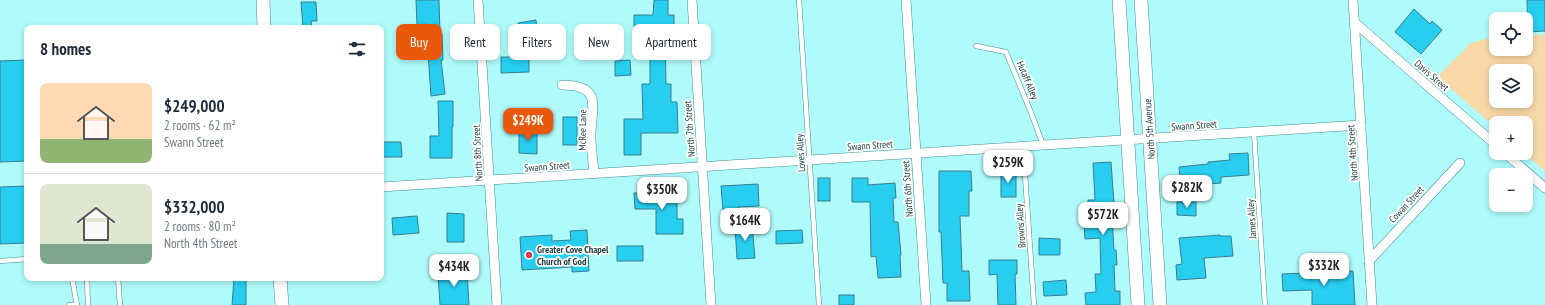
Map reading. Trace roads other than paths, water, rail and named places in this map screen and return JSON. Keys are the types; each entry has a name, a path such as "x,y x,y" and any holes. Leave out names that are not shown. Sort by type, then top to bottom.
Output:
{"street":[{"path":"262,0 264,25"},
{"name":"North 8th Street","path":"478,0 497,305"},
{"name":"North 7th Street","path":"692,0 712,305"},
{"name":"North 6th Street","path":"906,0 926,305"},
{"path":"1119,0 1138,305"},
{"name":"North 5th Avenue","path":"1141,0 1160,305"},
{"name":"North 4th Street","path":"1353,0 1372,305"},
{"name":"Davis Street","path":"1354,22 1489,139"},
{"name":"McRee Lane","path":"562,85 570,85 583,89 591,95 593,102 591,135 594,174"},
{"name":"Swann Street","path":"384,187 1361,125"},
{"path":"1513,160 1545,188"},
{"name":"Cowan Street","path":"1369,261 1460,163"},
{"path":"280,281 282,305"}],"lane":[{"name":"Loves Alley","path":"799,0 819,305"},
{"name":"Hutaff Alley","path":"976,46 1006,52 1043,145"},
{"name":"James Alley","path":"1254,132 1265,305"},
{"name":"Browns Alley","path":"1023,146 1034,305"},
{"path":"0,261 24,259"},
{"path":"69,305 77,305 73,281"},
{"path":"87,281 88,305"},
{"path":"118,281 120,305"}],"place":[{"name":"Greater Cove Chapel Church of God","path":"529,255"}]}
